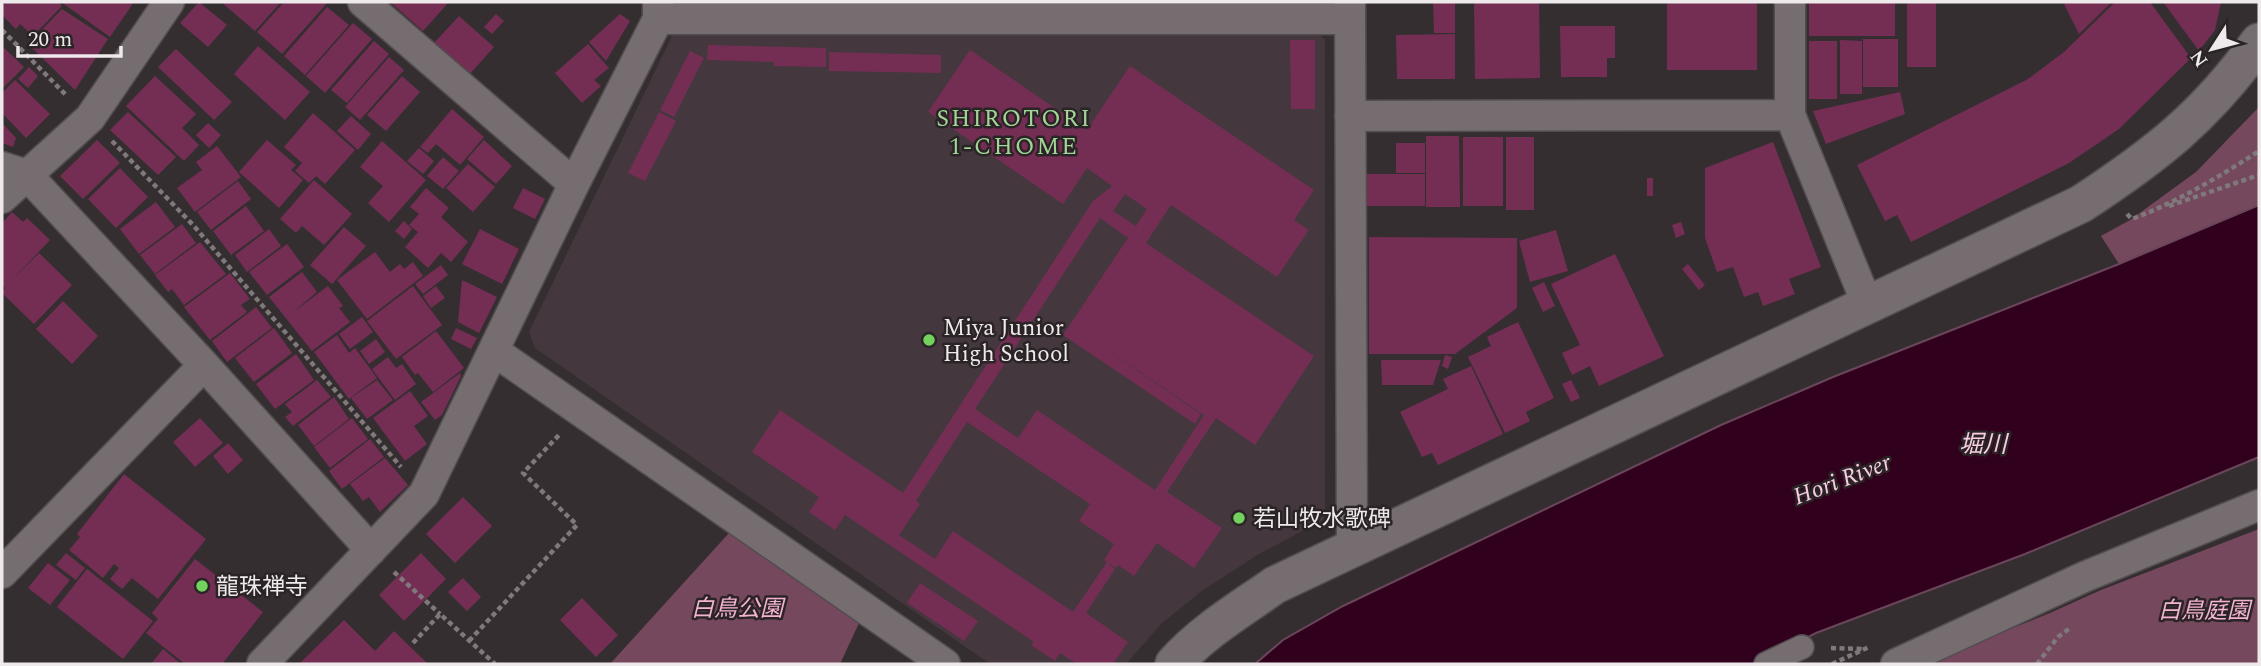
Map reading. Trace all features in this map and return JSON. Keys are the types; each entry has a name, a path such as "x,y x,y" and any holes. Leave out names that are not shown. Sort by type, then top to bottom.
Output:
{"street":[{"path":"2,198 14,171 90,118 169,2"},
{"path":"363,2 574,184"},
{"path":"1790,2 1790,115 1868,306"},
{"path":"262,664 379,558 424,494 658,10 1350,10 1352,549"},
{"path":"1174,664 1224,621 1275,585 2081,204 2180,134 2221,92 2259,42"},
{"path":"1350,117 1790,115"},
{"path":"14,171 204,365 379,558"},
{"path":"494,351 945,664"},
{"path":"2,573 204,365"},
{"path":"1896,664 2084,577 2259,505"},
{"path":"1766,664 1802,647"}],"path":[{"path":"2,30 194,226 424,494"},
{"path":"2161,208 2228,171 2259,150"},
{"path":"2126,213 2132,219 2259,176"},
{"path":"469,641 577,525 523,473 581,411"},
{"path":"379,558 495,664"},
{"path":"413,643 440,614"},
{"path":"2037,664 2058,637 2070,628"}],"shaded area":[{"name":"Miya Junior High School","path":"1314,29 1325,40 1323,520 1259,554 1203,590 1161,624 1126,664 990,664 535,348 529,332 673,34"}],"green space":[{"path":"2259,107 2259,205 2119,264 2101,236 2130,220 2196,172"},
{"name":"白鳥庭園","path":"2259,529 2259,664 1922,664 2101,590"},
{"name":"白鳥公園","path":"729,533 859,623 840,664 610,664"}],"water":[{"name":"堀川","path":"2259,205 2259,457 2025,554 1816,633 1755,664 1255,664 1283,640 1343,606 1721,425"}],"building":[{"path":"6,2 58,2 62,6 33,36 20,24 16,29 2,15 2,6"},
{"path":"61,2 134,2 110,37"},
{"path":"199,2 227,25 208,47 180,23"},
{"path":"221,2 281,2 255,31"},
{"path":"284,2 328,2 282,54 257,32"},
{"path":"390,2 449,2 423,31"},
{"path":"1128,2 1168,2 1168,5 1128,5"},
{"path":"1250,2 1295,2 1295,6 1250,7"},
{"path":"1433,2 1455,2 1455,33 1434,33"},
{"path":"1474,2 1539,2 1540,78 1475,79"},
{"path":"1667,2 1757,2 1757,70 1667,70"},
{"path":"1809,2 1895,2 1895,36 1809,36"},
{"path":"1907,2 1936,2 1936,67 1907,67"},
{"path":"2112,2 2079,34 2064,4"},
{"path":"2115,2 2150,2 2191,58 2119,129 2069,163 1911,242 1897,215 1885,221 1857,165 2028,79 2064,52"},
{"path":"2163,2 2221,2 2215,30 2199,51"},
{"path":"327,7 349,25 305,75 284,56"},
{"path":"62,9 108,39 75,90 28,44"},
{"path":"496,14 504,21 492,34 484,27"},
{"path":"620,14 630,21 606,61 589,42"},
{"path":"459,16 494,47 469,75 434,43"},
{"path":"353,23 372,39 325,93 306,76"},
{"path":"1560,26 1615,26 1615,58 1607,58 1607,77 1561,77"},
{"path":"1455,34 1455,79 1397,79 1396,35"},
{"path":"1863,39 1898,39 1898,87 1863,87"},
{"path":"1290,40 1315,40 1315,109 1291,109"},
{"path":"1840,40 1862,41 1862,94 1840,94"},
{"path":"374,41 389,54 347,103 331,90"},
{"path":"1809,41 1837,41 1837,99 1809,99"},
{"path":"588,44 609,68 594,80 601,86 582,103 555,73"},
{"path":"708,45 826,48 826,67 707,60"},
{"path":"2,46 24,67 2,89"},
{"path":"258,46 310,92 285,120 234,74"},
{"path":"176,49 232,102 214,120 158,67"},
{"path":"970,50 1087,130 1130,66 1314,190 1294,220 1309,230 1277,277 1171,205 1146,243 1314,356 1255,445 1216,418 1167,492 1222,528 1194,568 1157,543 1134,576 1118,565 1116,568 1107,562 1115,569 1086,613 1128,642 1113,664 1077,664 1060,653 1055,661 1031,645 1034,642 845,515 835,530 809,512 819,497 752,452 780,410 903,493 1093,201 1112,186 1087,168 1063,204 928,112","holes":["1125,194 1147,209 1136,226 1113,211","1100,218 1128,238 1063,335 1195,424 1201,414 1084,334 1204,415 1155,490 1037,410 1018,438 975,409","967,422 1090,504 1079,521 1114,544 1104,560 1107,562 1073,612 953,531 935,559 899,535 920,504 916,501"]},
{"path":"690,51 704,58 674,117 660,110"},
{"path":"829,52 941,55 941,73 829,71"},
{"path":"389,57 404,70 360,120 345,107"},
{"path":"29,67 38,76 28,88 18,79"},
{"path":"155,76 196,114 182,128 199,145 184,161 126,106"},
{"path":"402,76 420,92 386,131 367,115"},
{"path":"15,80 50,114 26,138 2,113 2,93"},
{"path":"1900,92 1905,114 1826,144 1813,111"},
{"path":"452,109 484,137 460,165 436,144 428,153 420,147"},
{"path":"128,112 176,157 158,175 110,130"},
{"path":"659,112 676,121 645,181 628,173"},
{"path":"313,113 355,150 325,184 316,176 309,183 295,171 302,163 284,147"},
{"path":"351,116 371,134 358,150 337,131"},
{"path":"2,123 16,138 13,147 2,143"},
{"path":"208,123 221,135 209,148 196,135"},
{"path":"1426,136 1459,136 1460,207 1426,207"},
{"path":"1463,137 1503,137 1503,206 1463,206"},
{"path":"1506,137 1534,137 1534,210 1506,210"},
{"path":"97,140 120,163 83,199 60,176"},
{"path":"267,140 296,165 291,170 303,180 279,208 239,172"},
{"path":"484,140 512,166 496,184 467,159"},
{"path":"382,141 426,180 389,222 368,203 383,186 360,167"},
{"path":"1773,142 1821,267 1789,279 1795,294 1763,306 1758,292 1744,297 1733,267 1717,272 1705,238 1705,168"},
{"path":"1396,143 1425,143 1425,173 1396,173"},
{"path":"217,146 241,177 195,212 177,188 202,170 196,162"},
{"path":"419,148 434,161 423,174 407,161"},
{"path":"443,157 459,171 443,189 427,176"},
{"path":"468,164 495,187 473,212 446,188"},
{"path":"120,168 148,197 116,228 88,199"},
{"path":"1367,174 1425,174 1425,206 1367,206"},
{"path":"1647,178 1653,178 1653,196 1647,196"},
{"path":"314,180 352,214 324,245 302,226 296,233 280,219"},
{"path":"238,181 251,199 211,230 197,212"},
{"path":"426,188 449,208 441,217 468,242 451,262 441,253 428,268 405,247 418,232 409,225 419,214 410,207"},
{"path":"523,188 545,199 535,219 513,208"},
{"path":"156,202 175,227 139,254 120,229"},
{"path":"246,206 264,231 231,255 213,231"},
{"path":"12,212 23,222 27,218 50,240 11,281 39,253 72,285 34,324 2,293 5,288 2,285 2,223"},
{"path":"404,221 412,229 404,239 395,231"},
{"path":"1681,222 1685,234 1676,238 1672,225"},
{"path":"182,224 196,243 155,274 140,255"},
{"path":"344,227 366,246 332,284 310,265"},
{"path":"269,229 281,246 247,272 235,255"},
{"path":"480,229 519,249 502,284 462,264"},
{"path":"1556,230 1568,271 1530,282 1519,241"},
{"path":"1369,237 1517,238 1517,308 1455,354 1369,354"},
{"path":"200,242 226,274 184,305 172,289 168,292 155,275"},
{"path":"287,244 304,267 267,295 249,272"},
{"path":"375,252 390,272 400,264 404,269 413,262 423,276 367,319 337,280"},
{"path":"1615,254 1664,356 1599,386 1590,366 1572,375 1562,353 1580,345 1551,284"},
{"path":"1688,264 1705,285 1699,290 1682,269"},
{"path":"441,265 448,275 423,294 415,284"},
{"path":"302,272 317,292 292,313 328,286 343,306 339,308 350,322 312,351 269,297"},
{"path":"230,273 250,299 241,305 247,312 210,340 184,307"},
{"path":"462,280 497,297 479,333 458,322"},
{"path":"1544,282 1555,306 1543,312 1532,288"},
{"path":"413,286 442,325 396,359 367,321"},
{"path":"436,286 445,298 431,308 423,296"},
{"path":"63,301 98,336 72,364 36,329"},
{"path":"256,307 272,328 227,362 212,341"},
{"path":"362,317 373,332 350,349 339,334"},
{"path":"1518,322 1554,398 1526,412 1530,421 1505,433 1468,357 1491,346 1487,337"},
{"path":"274,328 292,353 254,382 235,358"},
{"path":"456,328 477,338 471,349 451,339"},
{"path":"436,331 464,368 433,392 418,373 415,375 402,357"},
{"path":"337,335 349,353 355,348 377,378 349,399 314,352"},
{"path":"376,339 385,352 369,364 360,351"},
{"path":"296,354 314,380 275,409 256,384"},
{"path":"1445,355 1452,357 1448,369 1442,366"},
{"path":"388,357 396,368 402,364 416,384 395,400 372,369"},
{"path":"1381,360 1441,360 1433,385 1382,385"},
{"path":"1471,366 1503,434 1438,465 1432,453 1422,457 1400,412 1448,389 1443,379"},
{"path":"460,373 461,376 442,415 435,420 421,402"},
{"path":"317,380 331,397 293,426 285,417 292,412 285,404"},
{"path":"377,380 393,400 367,419 351,398"},
{"path":"1571,380 1580,398 1571,402 1562,384"},
{"path":"410,391 428,416 414,426 427,444 405,461 373,418"},
{"path":"334,397 349,419 314,446 298,425"},
{"path":"200,418 223,443 195,467 173,442"},
{"path":"352,418 368,439 330,468 314,447"},
{"path":"370,439 384,457 342,489 329,471"},
{"path":"228,443 243,460 228,474 213,456"},
{"path":"385,458 408,485 380,512 369,497 363,501 350,484"},
{"path":"124,474 206,539 158,599 132,578 122,589 110,579 119,568 114,564 103,578 69,550 80,537 77,534"},
{"path":"463,497 492,526 455,563 426,534"},
{"path":"66,553 85,568 76,580 56,565"},
{"path":"421,553 446,579 404,621 379,595"},
{"name":"龍珠禅寺","path":"195,559 263,612 222,664 185,664 146,633 158,619 152,613"},
{"path":"48,563 70,580 50,605 28,588"},
{"path":"87,569 153,621 123,659 57,607"},
{"path":"463,578 481,597 467,611 448,592"},
{"path":"920,583 978,621 964,641 907,603"},
{"path":"582,598 618,635 596,657 560,620"},
{"path":"344,620 375,651 394,631 428,664 299,664"},
{"path":"163,649 181,664 151,664"}],"place":[{"name":"Miya Junior High School","path":"929,340"},
{"name":"若山牧水歌碑","path":"1239,518"},
{"name":"龍珠禅寺","path":"202,586"}],"district":[{"name":"SHIROTORI 1-CHOME","path":"1014,132"}],"water label":[{"name":"Hori River","path":"1842,479"}]}
